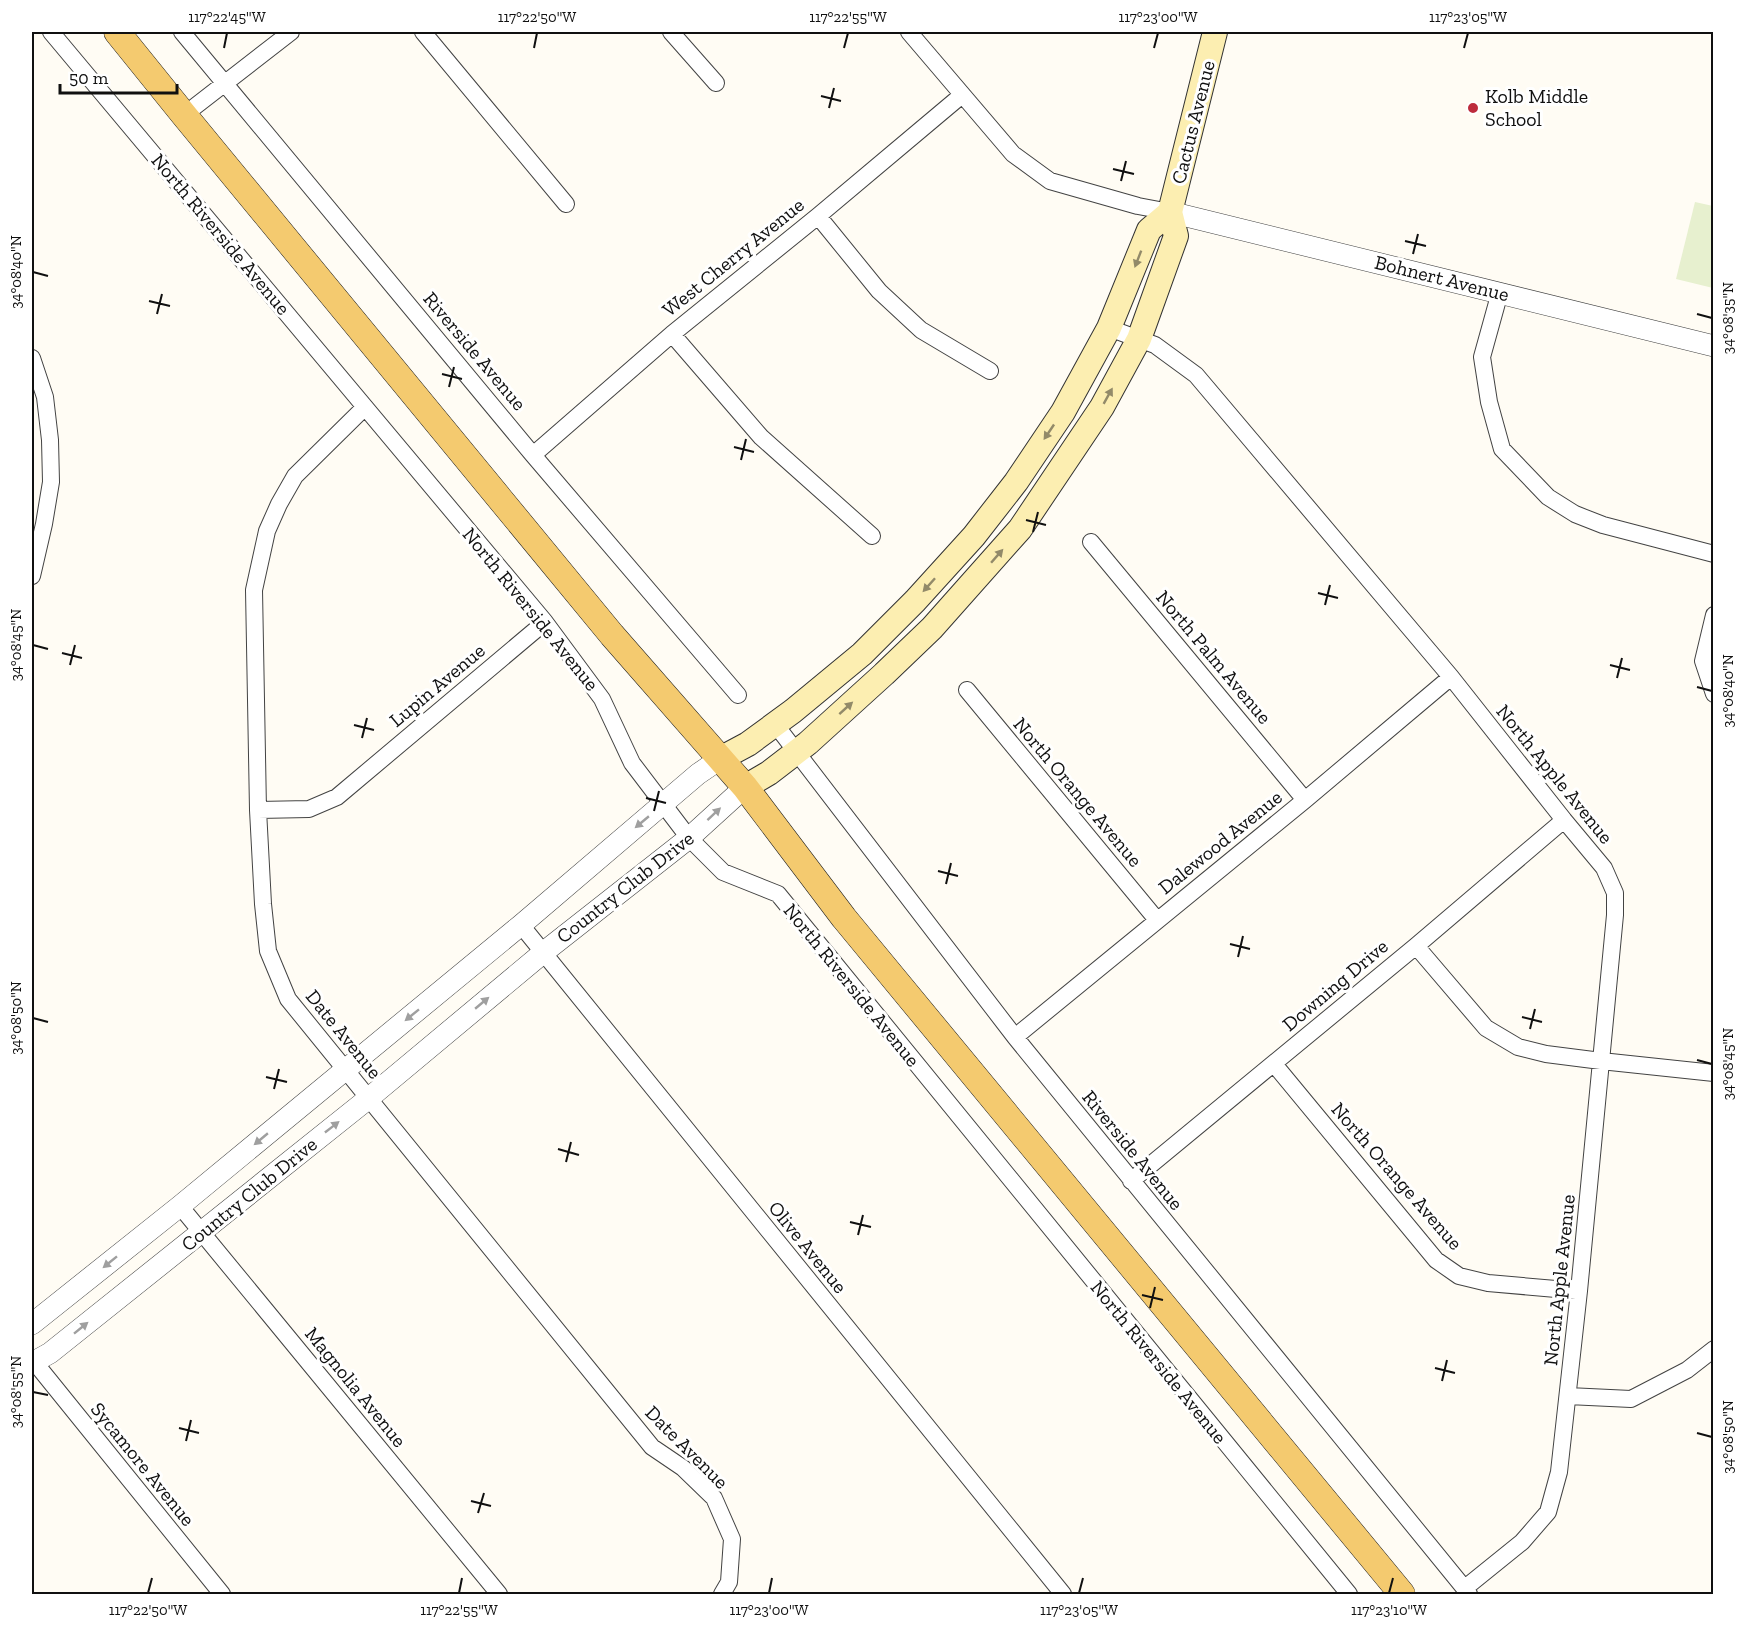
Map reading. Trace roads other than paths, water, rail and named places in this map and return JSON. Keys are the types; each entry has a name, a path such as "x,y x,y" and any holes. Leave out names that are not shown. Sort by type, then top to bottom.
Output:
{"main road":[{"name":"North Riverside Avenue","path":"117,32 605,626 745,787 844,918 1402,1594"},
{"name":"Cactus Avenue","path":"1170,212 1215,32"},
{"name":"Country Club Drive","path":"720,759 748,744 784,718 861,654 915,601 974,536 1016,482 1062,412 1109,328 1149,230 1170,212 1176,236 1139,339 1102,407 1020,529 932,628 876,681 808,743 769,773 745,787"}],"street":[{"name":"North Riverside Avenue","path":"51,32 545,622 602,699 632,763 689,838 723,872 778,894 1348,1594"},
{"name":"Riverside Avenue","path":"182,32 533,455 738,695"},
{"path":"184,115 291,32"},
{"path":"423,32 566,204"},
{"path":"671,32 716,83"},
{"path":"909,32 1013,154 1050,181 1138,206 1170,212"},
{"name":"West Cherry Avenue","path":"533,455 672,334 962,95"},
{"name":"Bohnert Avenue","path":"1170,212 1713,346"},
{"path":"818,216 879,291 921,330 990,371"},
{"path":"1500,292 1482,357 1489,402 1502,448 1548,497 1575,514 1603,525 1713,554"},
{"name":"North Apple Avenue","path":"1109,328 1155,345 1196,375 1451,677 1604,868 1615,892 1615,915 1579,1291 1559,1472 1548,1512 1522,1542 1467,1592"},
{"path":"672,334 760,437 872,536"},
{"path":"32,358 38,400 50,440 51,482 32,576"},
{"name":"Date Avenue","path":"365,407 295,476 267,531 254,590 258,810 262,904 268,951 288,999 652,1447 683,1468 714,1498 732,1539 729,1582 722,1594"},
{"name":"North Palm Avenue","path":"1091,542 1305,800"},
{"path":"1713,615 1703,661 1713,694"},
{"name":"Lupin Avenue","path":"258,810 309,809 337,797 545,622"},
{"name":"Dalewood Avenue","path":"1014,1037 1305,800 1451,677"},
{"name":"North Orange Avenue","path":"967,690 1157,920"},
{"name":"Riverside Avenue","path":"784,718 796,752 1014,1037 1467,1592"},
{"name":"Country Club Drive","path":"32,1324 180,1206 521,925 698,774 720,759"},
{"name":"Country Club Drive","path":"32,1361 50,1353 369,1098 544,952 689,838 745,787"},
{"name":"Downing Drive","path":"1131,1181 1416,946 1564,820"},
{"name":"Olive Avenue","path":"521,925 1063,1594"},
{"path":"1416,946 1486,1028 1518,1047 1546,1054 1713,1073"},
{"name":"North Orange Avenue","path":"1274,1064 1436,1260 1460,1276 1488,1282 1579,1291"},
{"name":"Magnolia Avenue","path":"180,1206 499,1594"},
{"name":"North Apple Avenue","path":"1568,1396 1631,1399 1688,1370 1713,1349"},
{"name":"Sycamore Avenue","path":"32,1361 222,1594"}],"place":[{"name":"Kolb Middle School","path":"1473,108"}]}
